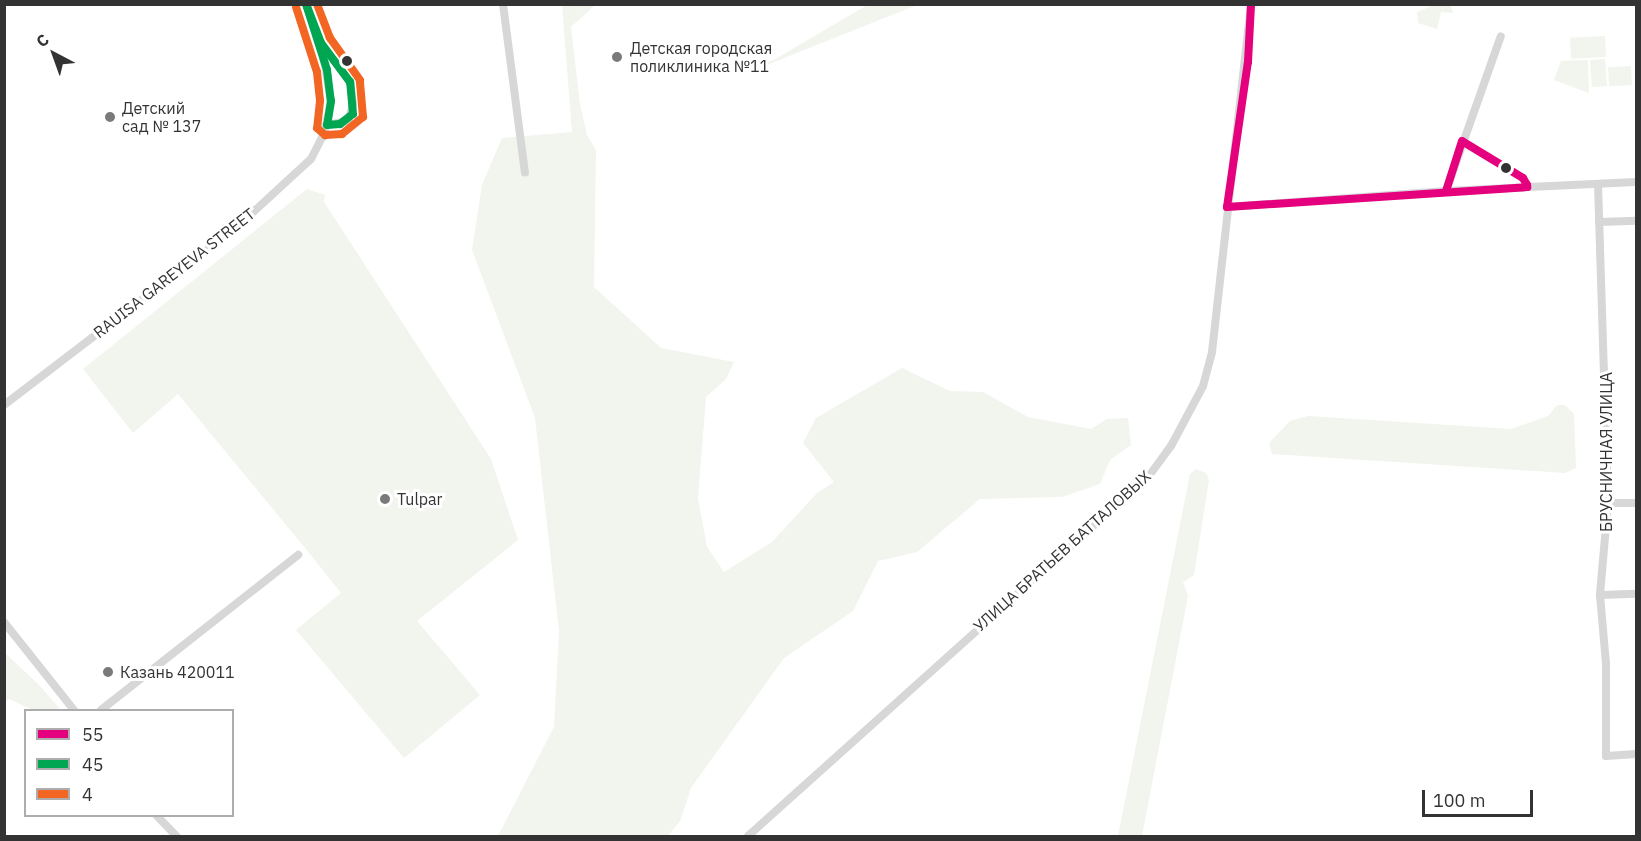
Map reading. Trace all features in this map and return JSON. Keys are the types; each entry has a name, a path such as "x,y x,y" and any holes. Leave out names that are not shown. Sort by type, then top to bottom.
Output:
{"street":[{"path":"306,4 321,43 350,82 353,104 348,121 327,125"},
{"path":"502,4 525,173"},
{"name":"УЛИЦА БРАТЬЕВ БАТТАЛОВЫХ","path":"748,837 1149,476 1171,446 1203,386 1212,352 1227,207 1248,62 1251,4"},
{"path":"1446,191 1501,36"},
{"name":"RAUISA GAREYEVA STREET","path":"4,405 237,227 311,159 327,125 331,101 321,43"},
{"path":"1227,207 1446,191 1636,183"},
{"name":"БРУСНИЧНАЯ УЛИЦА","path":"1598,184 1608,503 1600,595 1606,664 1606,756 1636,754"},
{"path":"1599,222 1636,221"},
{"path":"1608,503 1636,503"},
{"path":"104,709 298,555"},
{"path":"1600,595 1636,594"},
{"path":"4,622 72,709"},
{"path":"158,817 176,837"}],"shaded area":[{"path":"869,4 917,5 764,66 759,63 772,61"},
{"path":"1450,4 1453,13 1441,12 1437,29 1418,23 1417,12 1434,5"},
{"path":"562,5 595,5 571,27 580,105 587,135 596,150 594,287 661,348 734,362 726,379 706,397 698,498 707,547 724,572 772,542 817,493 834,482 803,443 816,418 902,368 950,391 983,392 1028,417 1091,429 1107,419 1128,418 1131,445 1110,460 1100,484 1062,497 980,499 917,552 878,561 853,611 784,658 691,788 680,821 668,836 498,836 554,727 559,631 535,418 472,250 482,185 502,138 572,132"},
{"path":"1605,36 1606,57 1571,59 1570,38"},
{"path":"1605,59 1607,86 1592,87 1590,60"},
{"path":"1588,60 1589,93 1554,80 1561,61"},
{"path":"1631,66 1632,85 1609,86 1608,67"},
{"name":"Tulpar","path":"307,189 325,195 324,202 491,459 518,540 417,621 480,695 404,758 296,630 341,593 178,394 133,433 83,369"},
{"path":"1557,405 1565,405 1574,414 1576,468 1565,473 1272,454 1269,443 1290,421 1308,416 1511,429 1548,416"},
{"path":"1196,469 1206,473 1209,480 1194,575 1183,582 1188,596 1142,836 1118,836 1190,474"},
{"path":"4,652 60,709 31,709 9,699 5,702"}],"transit line":[{"name":"45","path":"306,4 321,43 350,82 353,114 340,124 327,125 331,101 327,70 306,4"},
{"name":"4","path":"296,7 317,72 320,101 317,128 325,135 342,134 363,117 360,80 330,38 317,4"},
{"name":"55","path":"1227,207 1248,62 1251,4"},
{"name":"55","path":"1227,207 1527,187 1527,185 1523,178 1462,141 1446,191"}],"place":[{"name":"Детская городская поликлиника №11","path":"617,57"},
{"name":"Детский сад № 137","path":"110,117"},
{"name":"Tulpar","path":"385,499"},
{"name":"Казань 420011","path":"108,672"}]}
